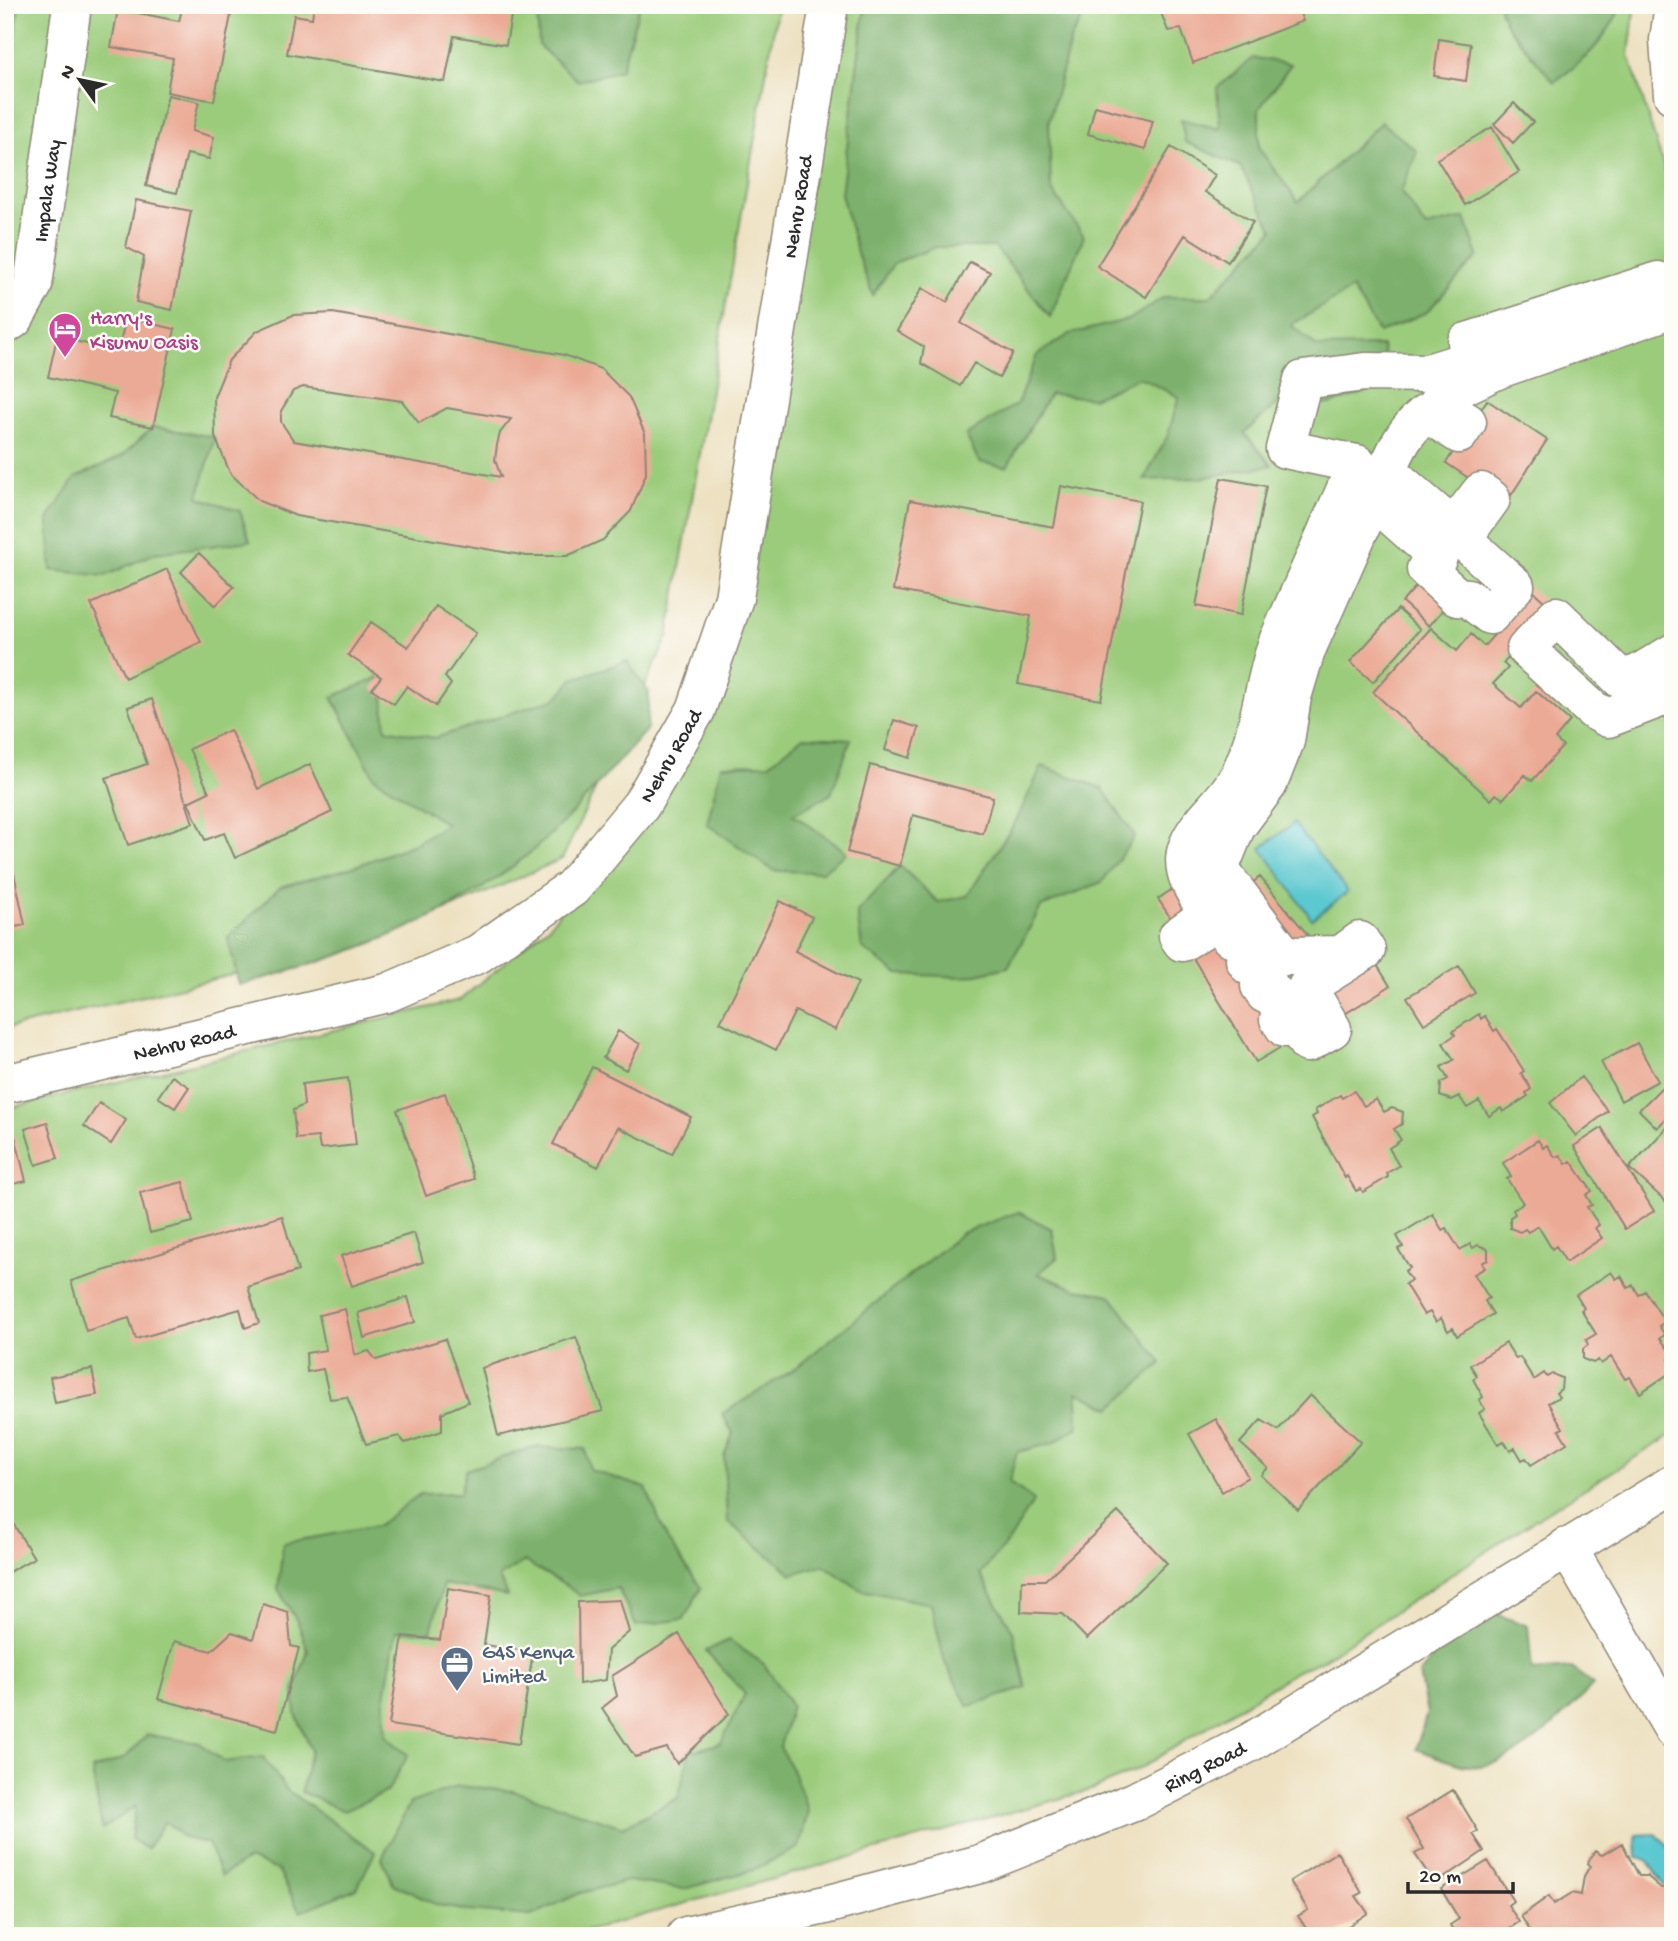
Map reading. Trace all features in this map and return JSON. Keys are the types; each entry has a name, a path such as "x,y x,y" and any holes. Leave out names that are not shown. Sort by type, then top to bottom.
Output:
{"street":[{"name":"Impala Way","path":"5,325 14,319 33,285 72,5"},
{"name":"Nehru Road","path":"5,1084 387,993 478,954 572,888 641,805 696,710 734,598 829,5"},
{"path":"1673,12 1669,40 1673,95"},
{"path":"1658,281 1668,310 1499,369 1465,385 1437,404 1467,422 1459,434 1426,412 1407,429 1396,450 1387,471 1452,528 1481,492 1491,499 1462,539 1515,586 1490,615 1468,598 1457,597 1426,569 1438,557 1373,499 1306,650 1292,697 1285,741 1268,784 1236,827 1219,869 1286,956 1341,956 1360,941 1366,950 1307,989 1332,1029 1307,1043 1294,1022 1285,1028 1279,1019 1287,1014 1272,990 1265,994 1260,986 1267,981 1255,962 1249,966 1245,960 1250,956 1237,934 1230,937 1227,931 1232,928 1224,916 1182,942 1178,936 1209,914 1186,876 1187,846 1241,773 1255,733 1269,668 1279,639 1357,464 1285,449 1303,380 1365,372 1428,373 1473,359 1467,342 1658,281"},
{"path":"1673,653 1638,674 1621,679 1556,616 1526,649 1592,710 1608,718 1673,693"},
{"name":"Ring Road","path":"686,1936 737,1931 980,1864 1136,1801 1251,1742 1673,1484"},
{"path":"1567,1548 1673,1729"}],"green space":[{"path":"5,5 778,5 668,637 562,859 378,940 5,1029"},
{"path":"5,5 19,5 5,127"},
{"path":"537,5 640,5 621,70 578,81 539,46"},
{"path":"843,5 1635,5 1629,55 1673,197 1673,1434 1542,1515 1322,1660 1297,1671 1139,1769 1094,1789 569,1936 5,1936 5,1109 460,1000 550,925 720,698"},
{"path":"865,5 1090,5 1071,38 1049,121 1051,189 1084,236 1050,317 995,247 936,247 894,263 873,295 858,256 841,194"},
{"path":"1498,5 1622,5 1594,49 1554,82 1507,26"},
{"path":"1253,58 1291,64 1259,109 1259,148 1298,202 1381,122 1417,151 1401,192 1426,227 1465,218 1478,256 1427,312 1379,333 1352,289 1291,325 1317,347 1382,346 1390,384 1331,404 1278,403 1244,433 1272,465 1201,478 1144,480 1168,435 1179,397 1139,377 1093,398 1050,394 1007,467 979,462 966,435 1017,404 1037,355 1070,334 1130,319 1164,297 1210,297 1273,230 1240,166 1185,142 1181,119 1220,129 1217,88"},
{"path":"153,427 215,437 198,497 240,511 250,541 155,553 105,576 51,570 48,519 75,478 121,457"},
{"path":"627,661 649,692 647,729 542,843 494,880 425,920 352,950 239,985 228,938 280,887 350,868 414,844 446,824 374,777 332,697 381,677 386,729 435,738 557,698 573,679"},
{"path":"803,737 851,739 831,794 793,814 847,852 822,872 774,871 707,824 721,765 769,764"},
{"path":"1042,766 1102,788 1135,836 1102,882 1041,907 1008,967 963,977 898,974 862,948 857,912 900,866 938,902 967,896 1015,823"},
{"path":"1018,1212 1052,1229 1057,1258 1038,1274 1076,1289 1110,1295 1162,1363 1111,1408 1077,1392 1078,1427 1053,1443 1017,1452 1009,1482 1034,1500 1011,1538 980,1574 1013,1631 1026,1688 968,1706 945,1663 931,1604 861,1590 823,1565 792,1574 727,1521 724,1456 733,1433 722,1414 793,1370 962,1233"},
{"path":"533,1447 585,1449 590,1470 646,1488 667,1539 701,1588 684,1619 636,1626 618,1588 580,1596 525,1561 499,1577 507,1596 443,1584 431,1632 396,1631 384,1703 386,1736 408,1755 388,1791 344,1811 301,1792 311,1750 296,1714 294,1691 308,1651 298,1623 278,1589 283,1543 377,1526 420,1494 460,1493 466,1470"},
{"path":"1473,1605 1528,1626 1532,1671 1572,1668 1593,1685 1553,1725 1520,1751 1485,1765 1468,1766 1416,1749 1427,1713 1419,1675"},
{"path":"729,1640 764,1664 791,1706 780,1747 795,1776 808,1811 799,1847 753,1870 684,1889 628,1881 580,1893 531,1916 468,1911 437,1905 393,1884 382,1858 410,1803 458,1786 514,1791 623,1827 678,1798 690,1752 721,1743 745,1694 706,1651"},
{"path":"147,1735 200,1743 224,1762 263,1757 287,1790 375,1852 357,1888 300,1912 278,1870 248,1859 221,1876 208,1843 184,1838 165,1821 147,1849 131,1839 136,1806 102,1829 92,1770 125,1758"}],"water":[{"path":"1294,823 1348,892 1312,919 1261,848"},
{"path":"1656,1834 1673,1850 1673,1886 1665,1886 1647,1860 1637,1858 1636,1835"}],"building":[{"path":"183,5 233,5 214,101 167,92 173,58 111,47 118,9 179,21"},
{"path":"314,5 513,5 506,45 454,36 445,82 287,54 294,15 312,18"},
{"path":"1158,5 1297,5 1303,21 1193,63 1181,29 1168,31"},
{"path":"1439,39 1471,44 1466,81 1434,76"},
{"path":"168,95 199,102 192,131 214,137 209,159 187,154 177,193 146,186"},
{"path":"1514,103 1533,122 1513,143 1494,124"},
{"path":"1095,106 1153,121 1145,150 1088,134"},
{"path":"1492,127 1519,172 1465,205 1437,159"},
{"path":"1171,147 1215,175 1205,192 1253,222 1228,262 1185,235 1146,297 1097,266"},
{"path":"136,200 191,211 172,310 136,302 144,257 126,247"},
{"path":"970,262 990,272 961,323 1013,353 999,378 974,363 960,386 921,363 924,347 897,331 922,288 947,302"},
{"path":"333,313 564,355 601,369 629,397 645,434 646,474 631,511 603,540 567,556 527,556 296,516 259,501 230,473 215,437 214,397 229,360 257,331 293,315","holes":["303,387 402,401 419,423 447,408 511,419 500,433 497,445 495,460 501,477 294,441 281,422 281,411 293,391"]},
{"path":"126,318 175,329 153,427 109,418 115,393 48,377 57,337 118,351"},
{"path":"1487,400 1547,440 1506,503 1446,463"},
{"path":"1221,478 1266,486 1241,615 1196,606"},
{"path":"1061,486 1140,501 1101,700 1018,684 1031,616 893,590 910,500 1054,527"},
{"path":"199,553 234,587 215,606 181,572"},
{"path":"167,569 201,642 125,678 91,604"},
{"path":"1427,574 1454,597 1429,626 1402,602"},
{"path":"1523,582 1555,611 1520,643 1503,663 1508,668 1493,684 1521,708 1536,691 1570,721 1555,739 1563,746 1532,781 1525,775 1503,799 1496,794 1491,800 1373,692 1431,628 1457,651 1471,634 1484,646 1501,627"},
{"path":"436,606 476,633 445,677 451,684 436,706 407,686 394,704 372,689 381,677 348,655 371,622 408,647"},
{"path":"1398,609 1420,629 1373,682 1350,662"},
{"path":"152,699 193,823 128,845 106,778 147,764 128,707"},
{"path":"894,720 919,728 910,758 885,750"},
{"path":"230,730 258,789 310,764 332,812 235,858 224,833 205,840 188,802 209,792 189,749"},
{"path":"870,765 993,797 983,834 913,815 900,866 847,852"},
{"path":"14,873 25,925 5,929 5,875"},
{"path":"1260,877 1308,935 1291,949 1242,891"},
{"path":"1184,881 1206,914 1180,932 1158,899"},
{"path":"780,901 812,917 795,951 858,983 835,1030 795,1011 776,1050 720,1022"},
{"path":"1224,919 1300,1036 1256,1062 1184,943"},
{"path":"1369,952 1390,986 1330,1023 1309,988"},
{"path":"1459,966 1475,993 1424,1024 1407,997"},
{"path":"1479,1014 1481,1019 1485,1016 1494,1031 1497,1029 1524,1071 1521,1073 1531,1089 1526,1093 1528,1096 1503,1112 1501,1108 1489,1116 1479,1101 1467,1108 1459,1096 1451,1100 1440,1096 1441,1083 1448,1079 1441,1067 1454,1060 1443,1043 1455,1035 1453,1031"},
{"path":"618,1031 640,1044 626,1070 603,1058"},
{"path":"1637,1043 1658,1081 1621,1101 1601,1062"},
{"path":"592,1067 691,1117 672,1154 618,1127 598,1167 553,1144"},
{"path":"172,1076 189,1087 175,1108 158,1097"},
{"path":"1581,1077 1608,1111 1576,1136 1550,1103"},
{"path":"348,1078 356,1145 320,1149 318,1137 296,1139 293,1110 304,1105 302,1084"},
{"path":"1662,1087 1673,1097 1673,1111 1657,1128 1639,1110"},
{"path":"1354,1091 1364,1106 1376,1099 1384,1112 1392,1108 1403,1112 1402,1124 1394,1129 1401,1140 1389,1148 1399,1166 1387,1173 1388,1177 1363,1192 1361,1189 1356,1191 1347,1176 1345,1178 1312,1117 1317,1114 1315,1110 1340,1095 1342,1098"},
{"path":"445,1093 474,1179 426,1196 397,1110"},
{"path":"99,1103 126,1120 111,1144 84,1126"},
{"path":"1673,1121 1673,1208 1629,1168"},
{"path":"47,1122 58,1158 36,1165 25,1129"},
{"path":"1602,1128 1654,1211 1625,1229 1574,1146"},
{"path":"15,1136 26,1181 5,1186 5,1139"},
{"path":"1538,1140 1543,1148 1547,1145 1555,1157 1560,1155 1566,1164 1571,1161 1592,1191 1586,1195 1592,1205 1587,1207 1599,1225 1595,1228 1602,1238 1566,1262 1556,1246 1552,1249 1538,1226 1528,1232 1525,1229 1520,1232 1510,1228 1510,1217 1515,1214 1513,1210 1523,1203 1507,1179 1511,1177 1503,1163"},
{"path":"183,1182 193,1222 150,1233 140,1193"},
{"path":"1433,1214 1442,1230 1446,1228 1460,1250 1470,1244 1473,1248 1478,1245 1488,1249 1488,1260 1482,1263 1485,1268 1474,1274 1489,1298 1485,1301 1493,1314 1457,1336 1453,1328 1448,1331 1441,1318 1436,1322 1430,1312 1424,1315 1405,1284 1411,1280 1405,1271 1410,1268 1398,1249 1403,1247 1397,1236"},
{"path":"282,1216 298,1271 248,1287 259,1323 245,1328 240,1309 136,1339 129,1318 86,1331 71,1281"},
{"path":"414,1233 423,1262 352,1286 341,1256"},
{"path":"1611,1272 1616,1279 1621,1276 1628,1288 1633,1285 1639,1295 1645,1291 1665,1322 1659,1326 1665,1335 1660,1338 1673,1356 1669,1359 1673,1371 1640,1393 1630,1377 1625,1379 1611,1357 1601,1364 1598,1360 1593,1363 1583,1359 1583,1349 1588,1345 1586,1340 1596,1334 1581,1310 1584,1308 1576,1295"},
{"path":"408,1297 415,1322 364,1338 358,1313"},
{"path":"345,1309 355,1355 369,1351 376,1360 445,1339 468,1402 442,1413 442,1431 405,1443 399,1436 366,1444 347,1397 330,1399 323,1369 307,1372 306,1353 326,1350 319,1315"},
{"path":"576,1337 603,1411 498,1436 482,1368"},
{"path":"1506,1343 1516,1359 1520,1357 1534,1380 1544,1373 1547,1377 1552,1374 1562,1378 1561,1389 1556,1393 1559,1397 1548,1403 1563,1428 1559,1430 1567,1443 1531,1465 1526,1458 1522,1460 1515,1448 1510,1451 1504,1441 1498,1444 1479,1413 1485,1409 1479,1400 1483,1397 1473,1379 1477,1376 1470,1365"},
{"path":"92,1369 97,1395 55,1403 50,1377"},
{"path":"1310,1395 1361,1442 1298,1510 1261,1475 1268,1468 1240,1443 1261,1420 1278,1430"},
{"path":"1216,1419 1248,1477 1222,1492 1189,1434"},
{"path":"5,1510 34,1558 5,1574"},
{"path":"1118,1512 1167,1563 1087,1639 1063,1614 1021,1612 1022,1580 1045,1580"},
{"path":"448,1588 491,1595 484,1645 533,1652 519,1744 389,1725 403,1636 440,1640"},
{"path":"620,1600 629,1632 608,1650 606,1680 579,1684 578,1602"},
{"path":"263,1604 288,1612 291,1646 299,1648 277,1730 158,1699 174,1641 211,1651 232,1632 253,1639"},
{"path":"679,1634 729,1714 677,1764 667,1748 635,1757 602,1708 617,1696 612,1676"},
{"path":"1453,1790 1478,1831 1473,1834 1484,1851 1435,1884 1415,1854 1424,1849 1406,1819"},
{"path":"1622,1843 1639,1876 1647,1876 1661,1888 1673,1888 1673,1936 1533,1936 1521,1916 1549,1896 1554,1904 1572,1893 1581,1895 1584,1876 1590,1866 1587,1863 1595,1851 1602,1855"},
{"path":"1337,1852 1362,1893 1356,1896 1368,1913 1333,1936 1311,1936 1298,1916 1308,1910 1290,1881"},
{"path":"1488,1861 1513,1901 1508,1905 1519,1922 1498,1936 1457,1936 1450,1925 1459,1919 1441,1889"}],"place":[{"name":"Harry's Kisumu Oasis","path":"65,359"},
{"name":"G4S Kenya Limited","path":"457,1693"}]}
